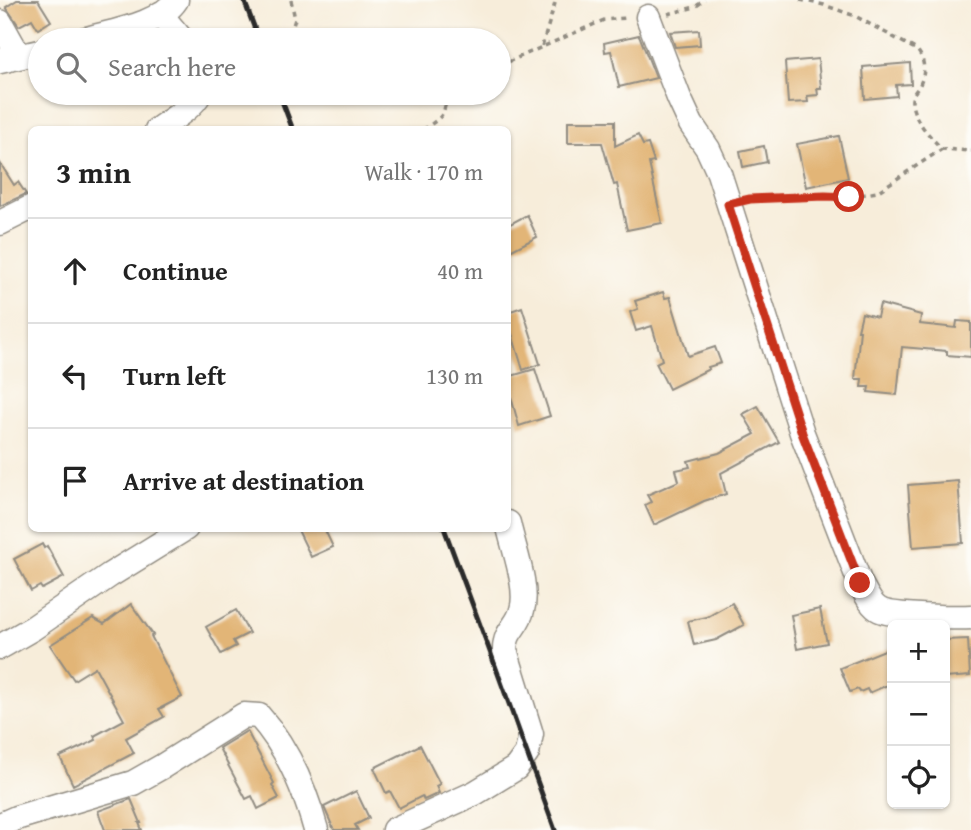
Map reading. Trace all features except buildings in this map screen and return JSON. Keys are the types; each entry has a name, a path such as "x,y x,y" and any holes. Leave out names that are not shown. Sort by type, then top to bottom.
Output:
{"street":[{"path":"125,28 139,24 168,7 177,28"},
{"path":"648,18 679,98 719,173 802,433 860,583 869,599 880,610 898,614 971,617"},
{"path":"0,22 20,56"},
{"path":"162,126 190,105"},
{"path":"0,223 28,208"},
{"path":"0,647 180,532"},
{"path":"394,830 475,793 516,768 527,752 531,734 505,650 505,640 522,613 525,598 510,532"},
{"path":"0,825 133,783 244,715 259,716 270,728 289,759 316,830"}],"path":[{"path":"291,0 295,19 292,28"},
{"path":"542,46 556,0"},
{"path":"511,60 604,20 648,18 679,12 695,7 705,0"},
{"path":"800,0 855,16 920,53 923,63 922,80 912,97 912,103 925,130 942,149"},
{"path":"429,126 441,118 446,105"},
{"path":"728,204 750,199 849,197 877,192 942,149 971,151"}],"railway":[{"path":"244,0 254,28"},
{"path":"284,105 291,126"},
{"path":"445,532 555,830"}],"route":[{"path":"849,197 750,199 728,204 802,433 860,583"}]}
